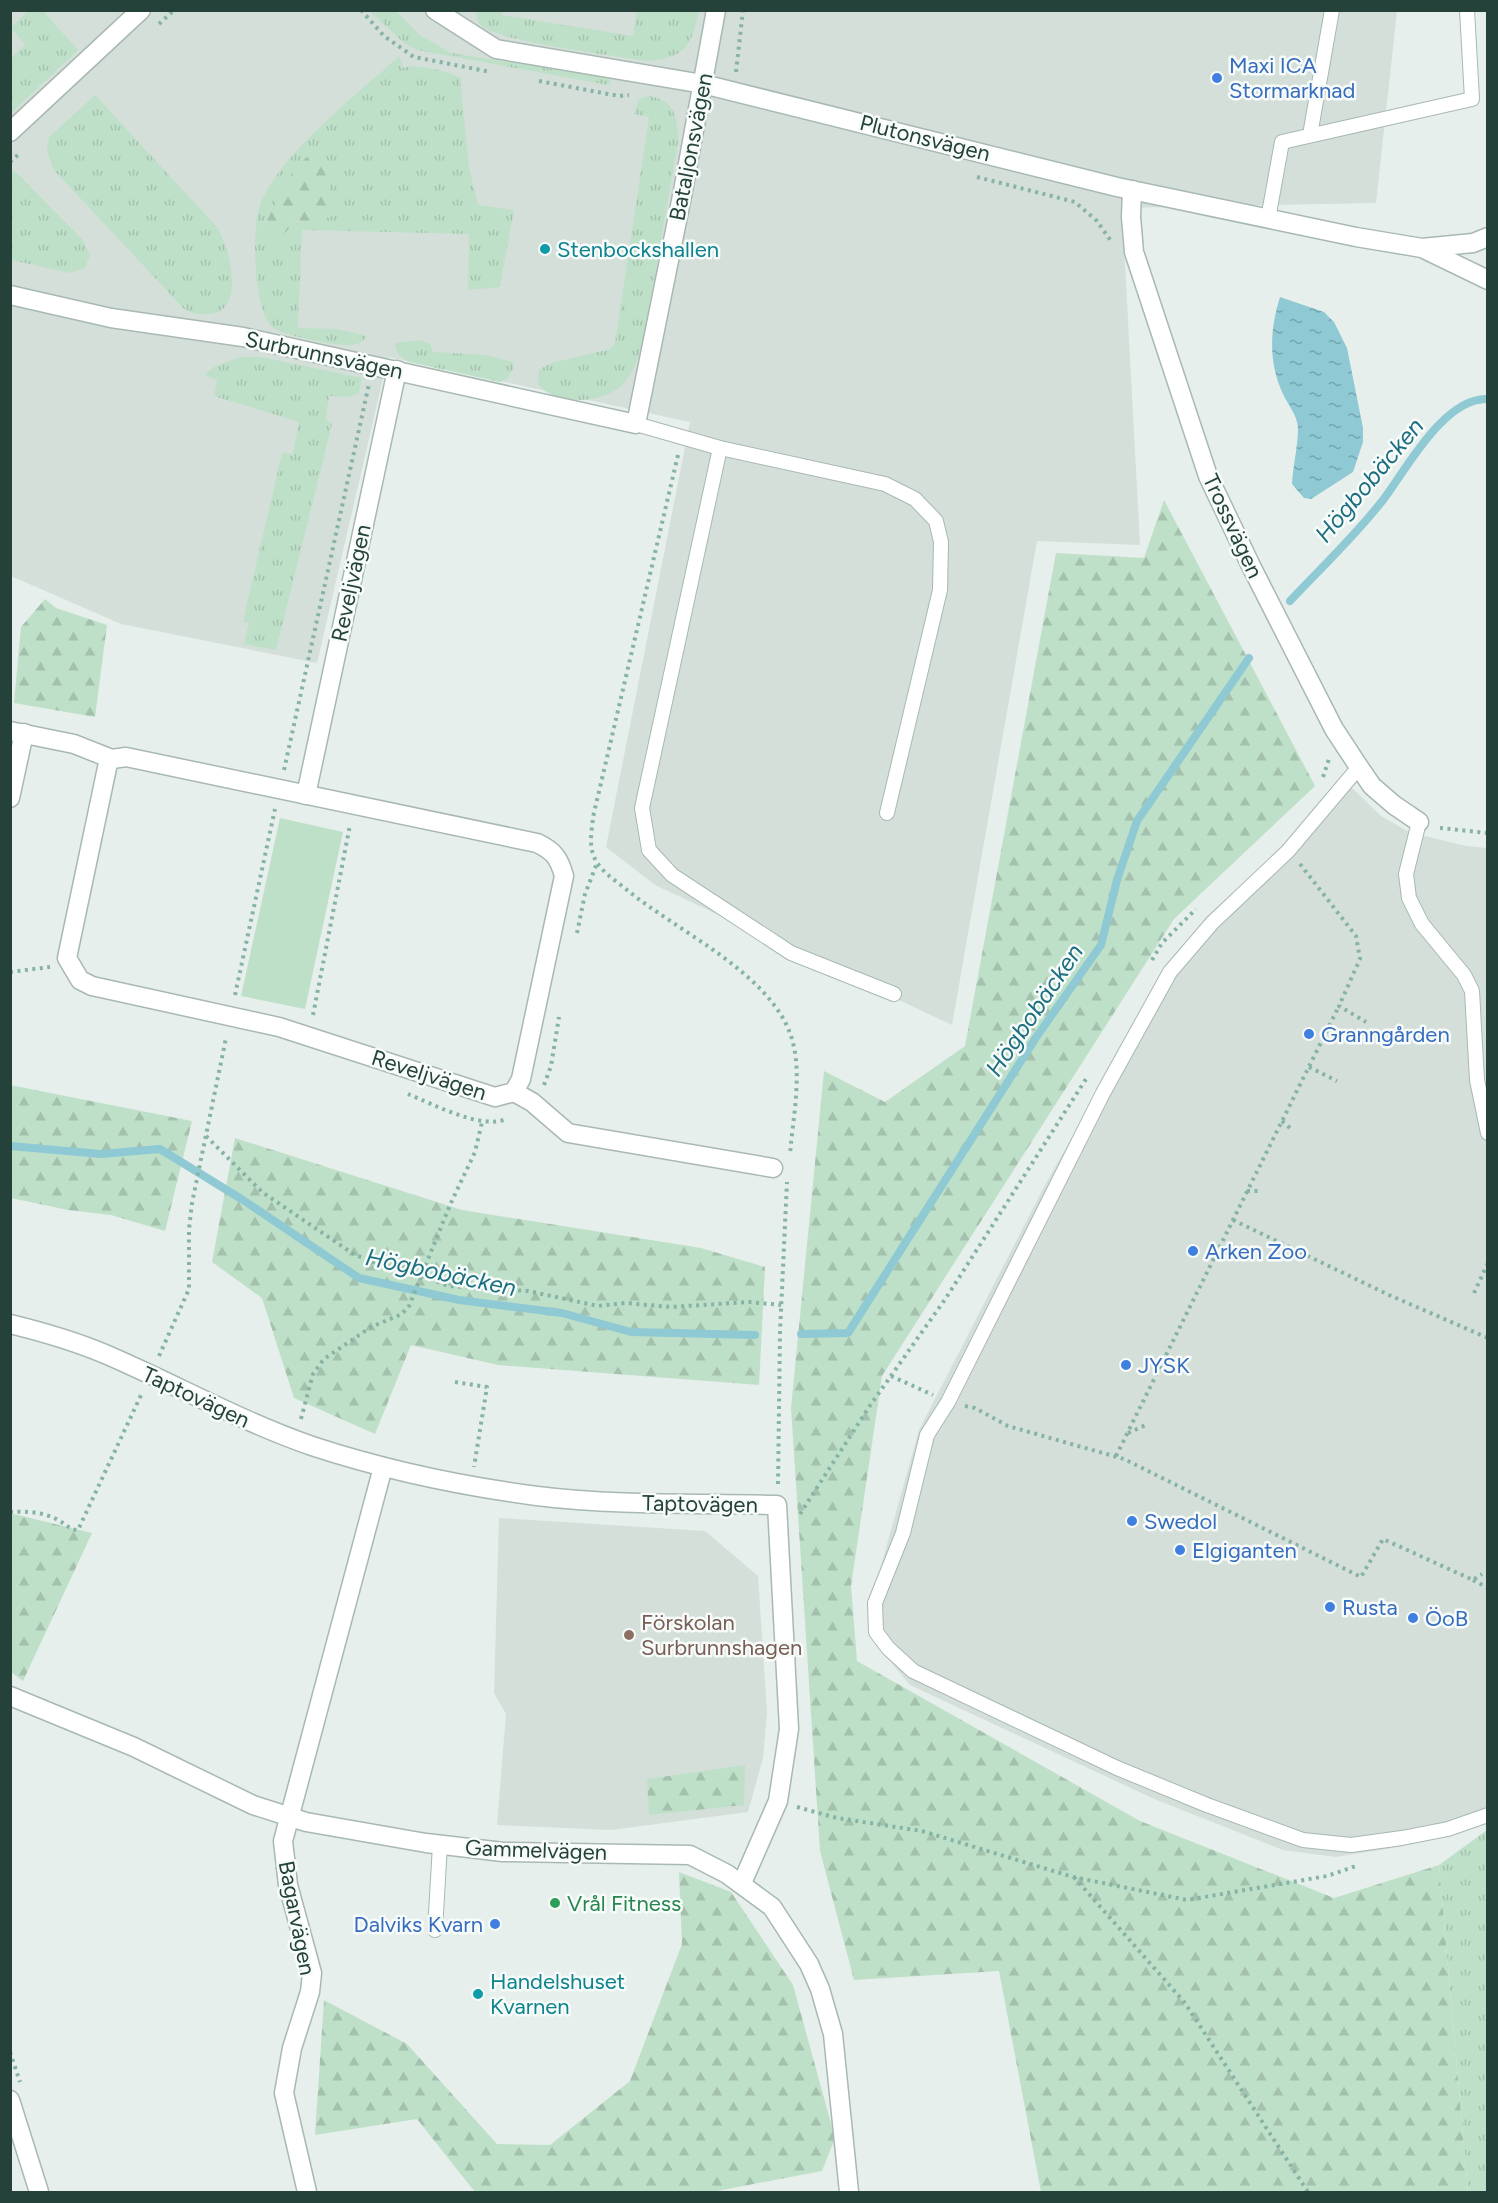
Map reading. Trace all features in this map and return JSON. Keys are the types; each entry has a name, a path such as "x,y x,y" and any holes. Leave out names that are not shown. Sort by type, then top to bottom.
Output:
{"street":[{"path":"10,132 141,10"},
{"name":"Plutonsvägen","path":"435,10 496,49 703,84 1132,190 1422,248 1488,279"},
{"name":"Bataljonsvägen","path":"636,424 716,10"},
{"name":"Trossvägen","path":"1132,190 1131,217 1134,252 1208,476 1334,729 1372,786 1419,822"},
{"name":"Plutonsvägen","path":"1422,248 1473,243 1488,237"},
{"name":"Surbrunnsvägen","path":"10,295 111,318 243,337 636,424"},
{"name":"Reveljvägen","path":"306,795 397,370"},
{"name":"Reveljvägen","path":"10,798 17,732 74,744 112,759 126,757 280,788 537,843 551,849 559,860 564,876 521,1079 514,1092 495,1097 309,1036 230,1015 92,986 80,980 71,969 67,958 106,770 112,759"},
{"path":"514,1092 532,1102 568,1133 781,1170"},
{"name":"Taptovägen","path":"10,1324 56,1336 106,1355 244,1420 383,1467 538,1496 777,1506 789,1729 778,1802 742,1883"},
{"path":"289,1818 383,1467"},
{"name":"Gammelvägen","path":"10,1696 134,1747 253,1805 289,1818 440,1845 503,1852 690,1855 705,1861 742,1883 776,1912 809,1964 830,2015 849,2193"},
{"name":"Bagarvägen","path":"289,1818 283,1841 288,1885 312,1973 310,1992 292,2048 284,2093 308,2193"},
{"path":"10,2100 39,2193"}],"lane":[{"path":"1310,135 1332,10"},
{"path":"1268,219 1282,142 1472,99 1467,10"},
{"path":"636,424 720,448 885,484 915,499 936,520 941,542 940,590 887,813"},
{"path":"720,448 642,808 650,850 672,875 791,952 894,994"},
{"path":"1359,767 1288,851 1212,922 1170,972 1050,1196 948,1402 927,1435 903,1533 875,1603 876,1632 888,1648 913,1671 1117,1768 1207,1805 1303,1840 1352,1845 1382,1841 1448,1829 1488,1815"},
{"path":"1419,822 1406,874 1409,898 1422,924 1464,975 1472,992 1477,1080 1488,1133"},
{"path":"435,1930 440,1845"}],"path":[{"path":"733,91 743,10"},
{"path":"969,175 1075,202 1097,220 1113,243"},
{"path":"10,1512 26,1511 57,1519 71,1530 78,1530 189,1289 189,1229 192,1203 230,1015 372,365"},
{"path":"1320,783 1330,755"},
{"path":"309,1036 354,805"},
{"path":"1419,822 1440,828 1488,833"},
{"path":"1116,1456 1339,1006 1360,958 1356,936 1312,875 1288,851"},
{"path":"1150,963 1162,943 1179,923 1198,908"},
{"path":"10,972 57,967"},
{"path":"1339,1006 1366,1022"},
{"path":"789,1159 797,1055"},
{"path":"1309,1067 1337,1081"},
{"path":"778,1535 790,1529 891,1376 946,1298 1088,1076"},
{"path":"1282,1121 1290,1128"},
{"path":"293,1438 305,1409 313,1374 324,1359 371,1327 402,1314 409,1306 475,1152 482,1122"},
{"path":"206,1136 262,1192 332,1240 369,1262 422,1275 448,1286 528,1291 598,1306 625,1303 671,1307 749,1302 781,1305"},
{"path":"777,1506 781,1170"},
{"path":"1247,1191 1260,1191"},
{"path":"1233,1220 1389,1295 1488,1338"},
{"path":"1221,1246 1228,1254"},
{"path":"1474,1293 1488,1263"},
{"path":"1190,1308 1198,1310"},
{"path":"1163,1363 1174,1369"},
{"path":"891,1376 948,1402 975,1408 1008,1426 1116,1456 1361,1577 1383,1539 1488,1588"},
{"path":"455,1382 487,1388 471,1485"},
{"path":"1128,1433 1146,1425"},
{"path":"1473,1580 1482,1574"},
{"path":"778,1802 837,1818 922,1831 1073,1876 1187,1900 1327,1876 1368,1862"},
{"path":"1073,1876 1185,2003 1308,2193"}],"shaded area":[{"path":"11,11 1397,11 1376,203 1122,208 1140,545 1037,541 952,1025 655,885 606,847 690,422 388,357 317,663 121,624 11,576"},
{"path":"1344,780 1381,816 1409,832 1466,846 1487,848 1487,1821 1398,1847 1336,1857 1283,1850 1152,1798 910,1685 883,1653 874,1633 872,1598 919,1430 1045,1185 1164,973 1207,916 1281,849"},
{"name":"Förskolan Surbrunnshagen","path":"499,1518 705,1531 758,1576 767,1712 763,1758 748,1812 611,1830 497,1825 506,1714 494,1693"}],"green space":[{"path":"29,10 43,11 78,50 11,113 11,58 25,45 11,27"},
{"path":"370,11 396,11 420,35 451,53 609,78 611,83 608,85 417,50 404,43"},
{"path":"476,11 502,11 501,15 633,36 637,11 699,11 689,42 678,54 659,60 646,61 561,48 496,33 478,22"},
{"path":"399,56 403,68 424,67 460,77 469,167 478,205 514,210 500,287 468,290 469,234 302,230 298,328 337,329 367,336 359,343 346,345 311,340 277,330 272,327 266,317 258,285 255,247 261,202 286,163 303,144 322,124","holes":["281,197 312,222 266,222"]},
{"path":"95,95 216,226 226,248 232,278 227,303 219,311 200,314 183,308 53,169 47,150 49,137"},
{"path":"649,96 658,98 670,106 676,118 678,142 643,344 631,373 616,389 606,395 582,400 558,397 538,385 539,370 551,363 610,349 615,343 649,117 634,114 639,99"},
{"path":"307,157 320,161 330,188 333,216 312,222 296,221 281,237 265,233 266,222 295,167"},
{"path":"15,171 83,240 90,255 85,268 70,273 11,260 10,172"},
{"path":"421,340 430,344 433,352 485,355 513,362 514,368 507,379 500,382 409,362 397,353 395,343"},
{"path":"240,357 261,357 362,378 359,393 348,397 329,396 326,420 332,424 276,650 244,644 249,622 243,621 282,453 293,454 299,422 214,396 217,380 204,375 214,367"},
{"path":"1164,500 1315,786 1174,919 882,1376 851,1586 857,1661 1140,1821 1334,1898 1439,1865 1468,2192 1041,2192 999,1971 854,1980 820,1851 791,1408 824,1071 885,1102 965,1046 1056,553 1144,558"},
{"path":"45,599 56,608 107,625 95,717 14,703 21,627"},
{"path":"280,818 343,832 305,1009 241,996"},
{"path":"10,1085 192,1121 165,1231 111,1215 68,1210 11,1198"},
{"path":"235,1138 462,1210 701,1248 765,1267 759,1385 498,1365 411,1345 375,1434 294,1398 262,1298 212,1262"},
{"path":"14,1514 92,1533 23,1681 11,1672 10,1515"},
{"path":"745,1765 744,1805 649,1815 647,1779"},
{"path":"1487,1830 1487,2192 1468,2192 1439,1865"},
{"path":"679,1872 731,1892 793,1985 835,2138 822,2171 712,2192 475,2192 417,2119 315,2135 324,2000 407,2044 497,2144 550,2145 630,2081 682,1944"}],"water":[{"path":"1280,297 1324,312 1334,322 1347,348 1363,428 1363,442 1353,472 1311,499 1304,498 1292,484 1298,428 1294,414 1278,382 1272,346 1274,321"}],"waterway":[{"name":"Högbobäcken","path":"1290,601 1372,513 1428,437 1442,422 1456,410 1472,402 1488,399"},
{"name":"Högbobäcken","path":"801,1334 848,1333 1035,1039 1101,945 1117,880 1137,821 1249,658"},
{"name":"Högbobäcken","path":"10,1146 101,1154 160,1149 243,1200 359,1278 459,1300 562,1313 631,1332 755,1335"}],"place":[{"name":"Maxi ICA Stormarknad","path":"1217,78"},
{"name":"Stenbockshallen","path":"545,249"},
{"name":"Granngården","path":"1309,1034"},
{"name":"Arken Zoo","path":"1193,1251"},
{"name":"JYSK","path":"1126,1365"},
{"name":"Swedol","path":"1132,1521"},
{"name":"Elgiganten","path":"1180,1550"},
{"name":"Rusta","path":"1330,1607"},
{"name":"ÖoB","path":"1413,1618"},
{"name":"Förskolan Surbrunnshagen","path":"629,1635"},
{"name":"Vrål Fitness","path":"555,1903"},
{"name":"Dalviks Kvarn","path":"495,1924"},
{"name":"Handelshuset Kvarnen","path":"478,1994"}]}
